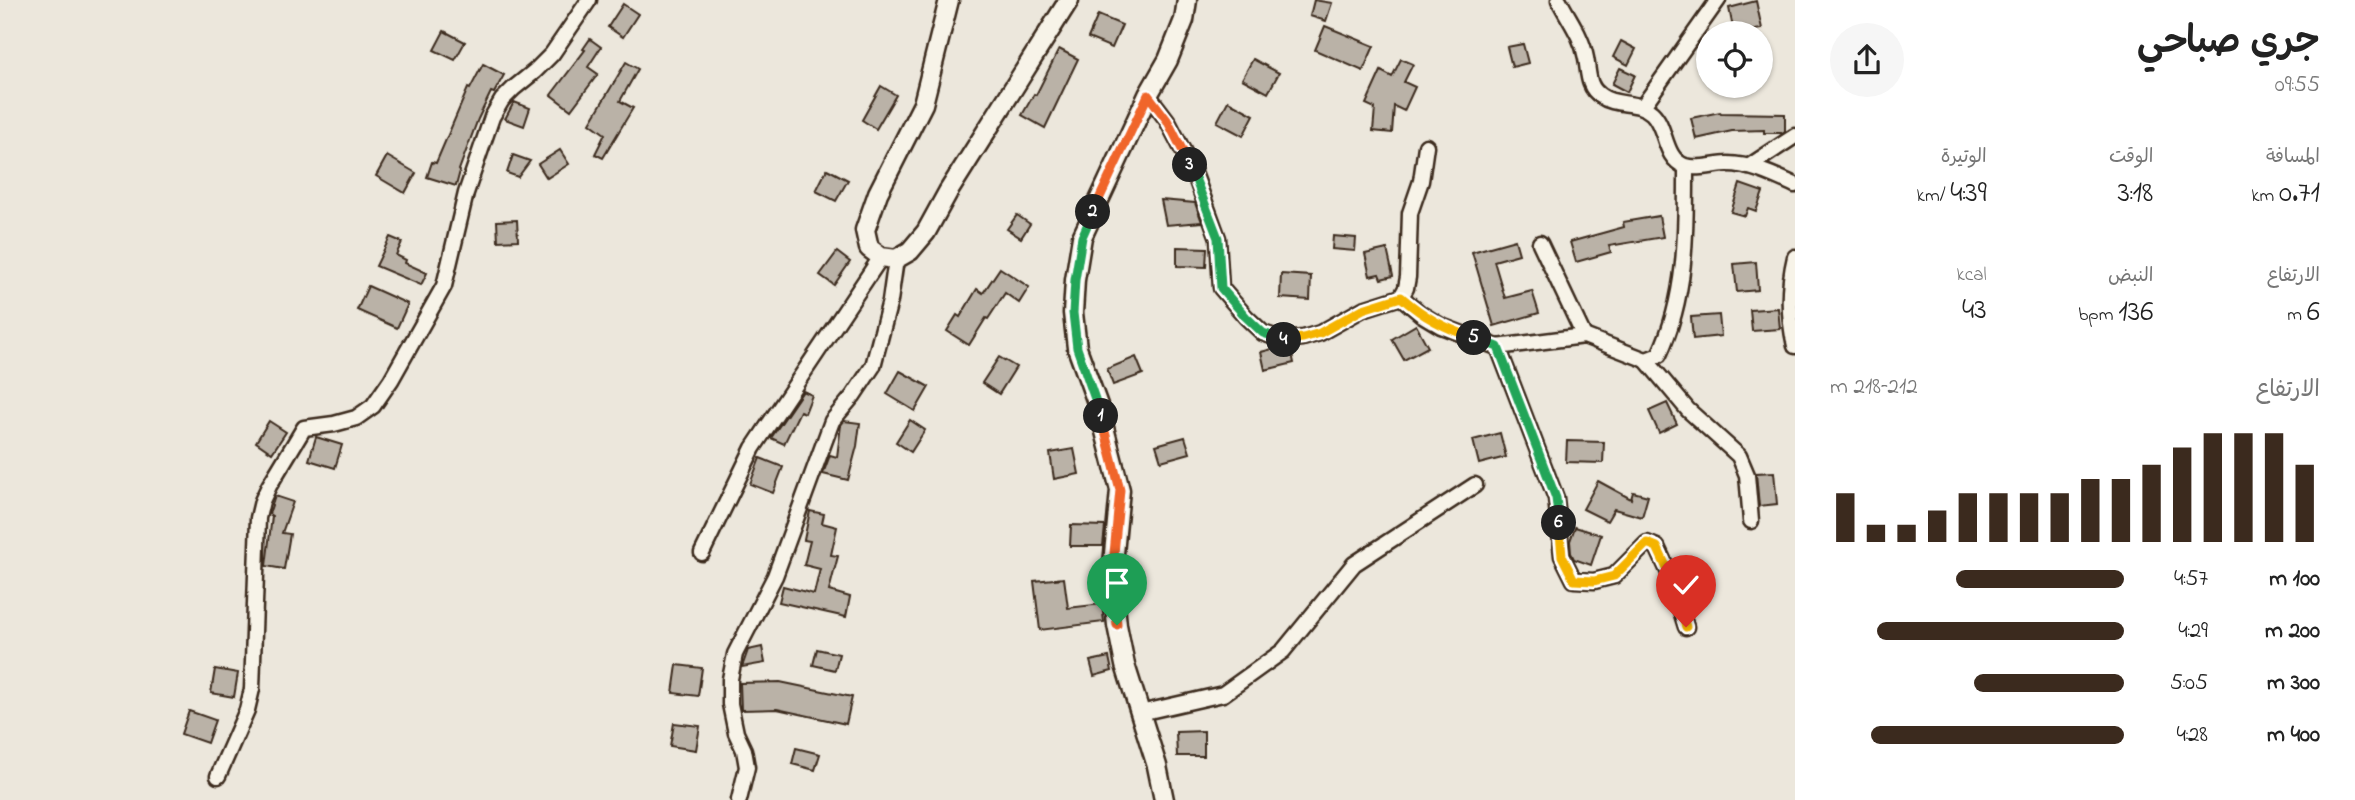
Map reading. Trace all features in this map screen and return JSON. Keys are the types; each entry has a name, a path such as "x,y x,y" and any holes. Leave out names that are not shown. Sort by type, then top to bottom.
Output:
{"street":[{"path":"218,776 247,710 252,689 258,518 262,501 304,428 356,418 373,406 391,380 444,286 466,192 492,117 508,94 552,54 589,0"},
{"path":"889,258 869,248 865,230 878,193 923,104 949,0"},
{"path":"702,553 753,448 889,258 910,251 926,232 948,192 1069,0"},
{"path":"1164,800 1157,766 1125,665 1117,625 1112,575 1120,490 1099,408 1077,348 1073,313 1082,237 1148,95 1168,60 1184,20 1187,0"},
{"path":"1559,0 1579,33 1589,83 1599,95 1611,102 1643,106 1653,113 1675,159 1686,167 1730,164 1748,167 1795,185"},
{"path":"1643,106 1718,0"},
{"path":"1148,95 1167,120 1193,170 1218,238 1221,288 1263,333 1283,340 1320,333 1363,309 1401,297 1408,276 1410,213 1421,181 1426,146"},
{"path":"1748,167 1795,136"},
{"path":"1646,360 1659,355 1666,340 1682,282 1686,167"},
{"path":"1539,243 1584,337"},
{"path":"1795,257 1790,279 1790,318 1795,346"},
{"path":"739,800 747,767 730,704 730,679 735,654 775,576 832,421 873,366 890,301 889,258"},
{"path":"1401,297 1441,326 1498,347 1584,337 1646,360 1688,410 1740,456 1747,475 1751,521"},
{"path":"1498,347 1556,498 1562,556 1574,580 1594,581 1614,576 1647,543 1657,547 1670,575 1686,627"},
{"path":"1140,713 1223,694 1283,650 1354,564 1475,485"}],"building":[{"path":"1314,0 1332,3 1326,21 1310,16"},
{"path":"1756,1 1760,21 1732,21 1729,8"},
{"path":"623,4 638,14 623,37 608,27"},
{"path":"1098,15 1122,25 1112,48 1088,38"},
{"path":"1325,26 1374,46 1363,71 1315,50"},
{"path":"444,31 465,42 455,60 434,50"},
{"path":"590,39 601,47 588,67 598,74 571,110 551,95 585,50 583,49"},
{"path":"1621,41 1636,49 1628,65 1613,57"},
{"path":"1523,44 1528,63 1512,67 1507,47"},
{"path":"1059,49 1078,59 1045,128 1022,115 1034,94 1036,95"},
{"path":"1253,59 1279,73 1268,93 1242,79"},
{"path":"1401,59 1413,64 1404,82 1415,87 1404,111 1394,106 1392,133 1373,131 1375,108 1366,104 1381,71 1392,77"},
{"path":"626,62 638,69 620,101 633,108 603,158 595,154 605,134 590,123"},
{"path":"483,64 504,75 494,93 491,92 478,119 459,170 456,186 427,177 432,162 436,163 468,88 470,89"},
{"path":"1620,68 1635,75 1627,92 1612,84"},
{"path":"881,86 896,95 876,129 862,120"},
{"path":"1228,101 1254,115 1243,136 1217,122"},
{"path":"514,102 530,108 524,126 505,119"},
{"path":"1720,112 1785,114 1785,131 1732,131 1696,139 1691,118"},
{"path":"560,150 569,164 547,178 538,164"},
{"path":"513,155 530,161 518,177 507,173"},
{"path":"387,156 416,173 405,193 376,176"},
{"path":"827,169 848,180 836,201 816,191"},
{"path":"1740,184 1763,192 1756,211 1748,208 1745,216 1731,212"},
{"path":"1161,200 1195,203 1202,222 1166,225"},
{"path":"1017,215 1030,224 1021,238 1007,229"},
{"path":"1659,216 1663,237 1609,246 1611,252 1576,262 1570,242 1624,227 1623,222"},
{"path":"517,220 518,240 498,241 497,221"},
{"path":"1333,236 1356,238 1355,251 1332,249"},
{"path":"390,237 402,242 396,255 406,260 405,263 427,273 421,285 376,266"},
{"path":"1515,240 1519,254 1494,261 1505,298 1532,291 1539,313 1494,326 1472,252"},
{"path":"1177,247 1207,248 1206,267 1177,266"},
{"path":"1387,249 1393,276 1381,279 1379,274 1370,276 1365,254"},
{"path":"837,252 850,262 834,285 820,275"},
{"path":"1756,262 1758,290 1737,292 1734,264"},
{"path":"1000,268 1029,287 1019,303 1005,293 969,345 947,331 957,315 960,317 977,289 983,293"},
{"path":"1281,274 1311,276 1310,300 1280,298"},
{"path":"368,286 408,304 397,328 357,310"},
{"path":"1778,308 1780,329 1752,331 1750,310"},
{"path":"1719,315 1721,336 1693,339 1691,317"},
{"path":"1416,325 1428,347 1404,360 1392,339"},
{"path":"1276,348 1291,349 1294,363 1265,370 1261,352"},
{"path":"999,357 1016,367 999,394 982,383"},
{"path":"1136,357 1143,374 1113,385 1107,369"},
{"path":"900,371 929,387 915,411 887,394"},
{"path":"803,391 812,395 805,413 800,411 784,444 771,438"},
{"path":"1667,403 1677,424 1659,433 1649,411"},
{"path":"910,420 925,430 911,452 896,442"},
{"path":"269,421 286,432 272,453 256,442"},
{"path":"844,421 860,423 848,480 823,474 830,455 837,457 841,425"},
{"path":"1500,433 1506,457 1479,464 1473,440"},
{"path":"316,437 342,445 335,468 309,460"},
{"path":"1185,437 1190,453 1161,461 1156,445"},
{"path":"1567,441 1604,442 1603,463 1566,462"},
{"path":"1074,449 1079,474 1054,479 1050,453"},
{"path":"760,458 783,467 773,493 750,484"},
{"path":"1774,472 1777,504 1759,506 1756,473"},
{"path":"1598,481 1631,499 1633,492 1648,496 1642,517 1614,509 1607,521 1583,509"},
{"path":"275,496 293,502 282,533 290,534 284,569 266,566 272,516 269,514"},
{"path":"810,511 824,514 822,523 837,527 831,555 838,556 829,591 850,597 846,617 779,602 783,586 814,594 820,569 804,565 810,541 804,540"},
{"path":"1071,525 1105,526 1103,546 1070,546"},
{"path":"1575,527 1601,535 1591,565 1574,559 1571,553 1570,541"},
{"path":"1064,578 1068,608 1102,604 1104,622 1040,630 1034,581"},
{"path":"762,647 765,663 742,667 748,650"},
{"path":"817,649 839,654 835,670 813,665"},
{"path":"1109,657 1112,671 1094,676 1090,661"},
{"path":"677,665 702,668 698,696 673,693"},
{"path":"215,669 238,673 234,697 211,693"},
{"path":"780,682 852,697 846,724 777,709 741,710 740,683"},
{"path":"189,711 215,720 207,743 181,734"},
{"path":"674,723 700,726 696,750 670,746"},
{"path":"1204,731 1204,756 1177,756 1176,732"},
{"path":"796,748 820,754 815,770 792,764"}],"route":[{"path":"1117,625 1112,575 1120,490 1099,408 1077,348 1073,313 1082,237 1148,95 1167,120 1193,170 1218,238 1221,288 1246,317 1263,333 1283,340 1303,338 1343,322 1363,309 1401,297 1441,326 1498,347 1556,498 1562,556 1574,580 1594,581 1614,576 1647,543 1657,547 1670,575 1686,627"}]}
